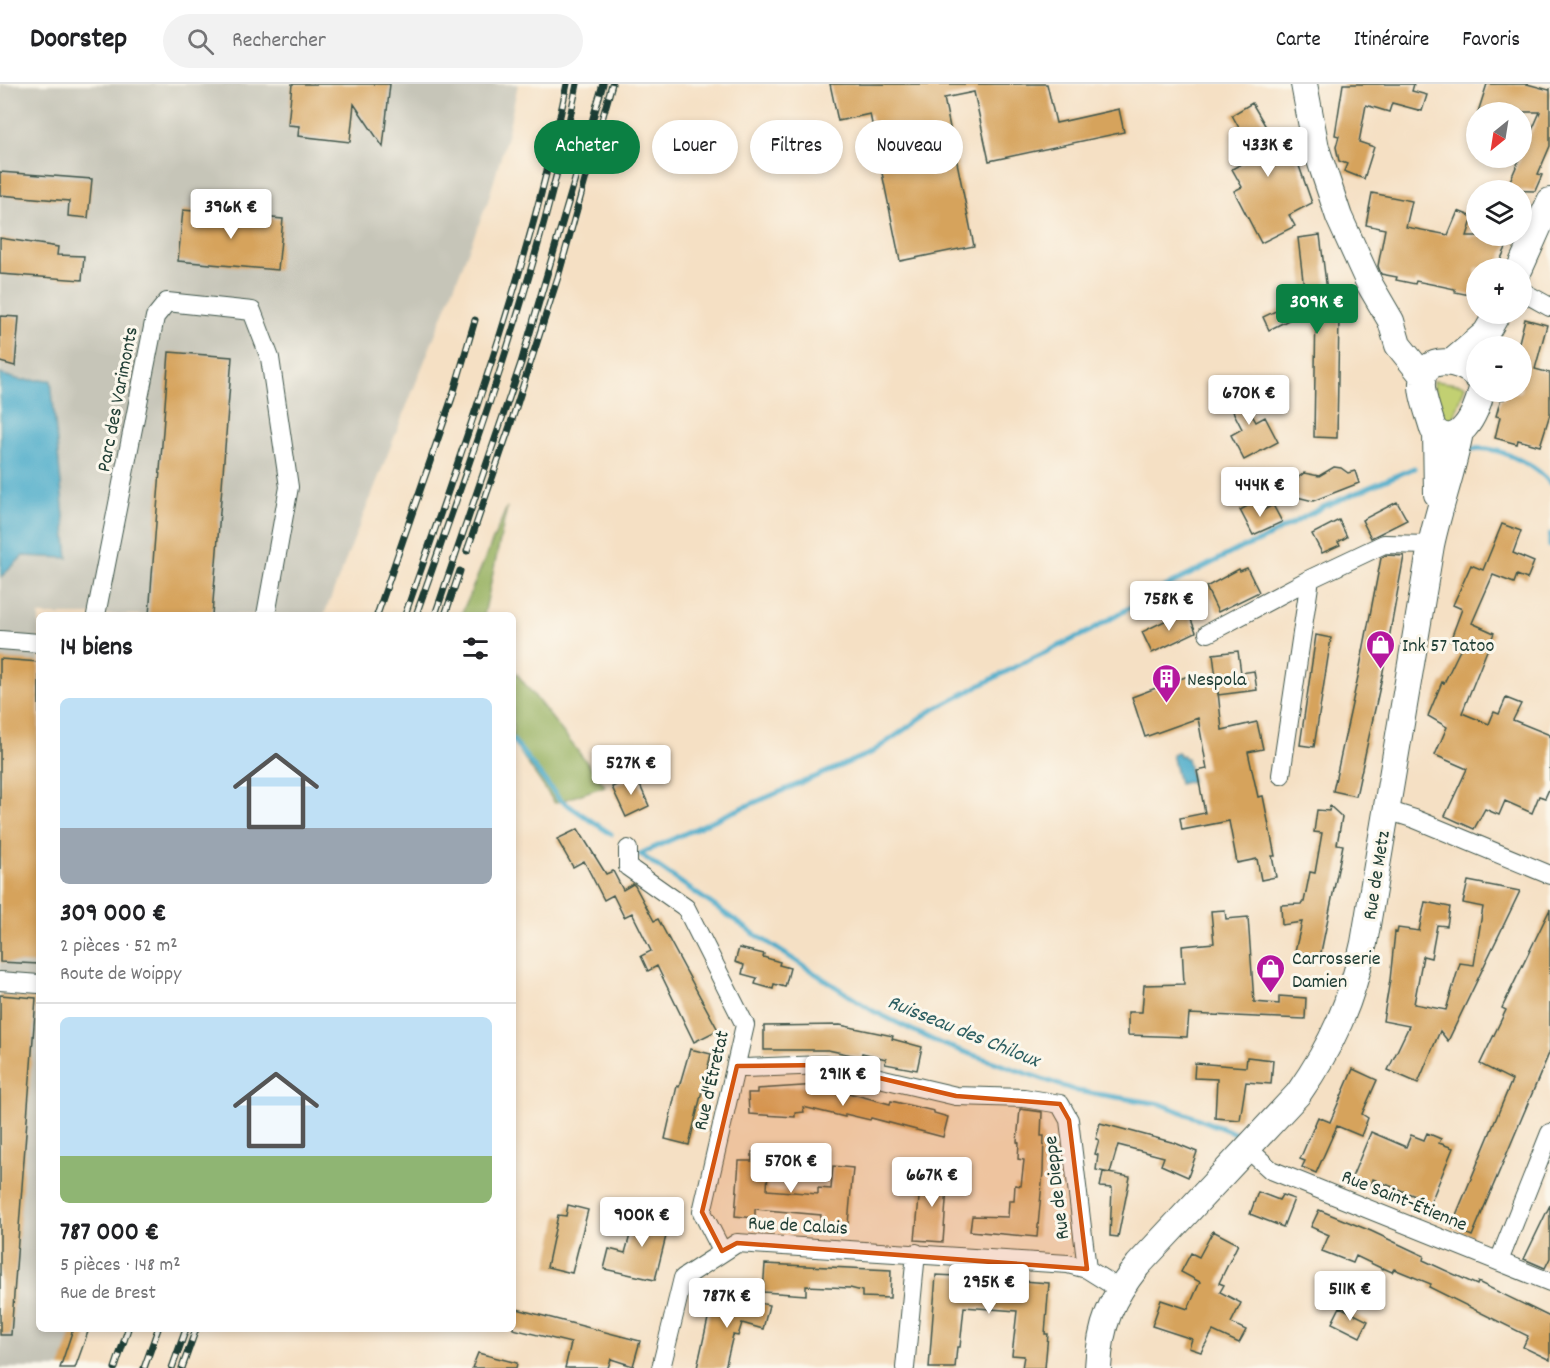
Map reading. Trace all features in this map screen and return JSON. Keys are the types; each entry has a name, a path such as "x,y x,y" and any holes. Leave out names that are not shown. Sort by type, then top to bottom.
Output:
{"street":[{"path":"1304,84 1316,148 1339,217 1371,286 1391,321 1438,366 1466,367"},
{"path":"1524,258 1550,201"},
{"path":"1532,297 1550,307"},
{"name":"Parc des Varimonts","path":"97,612 155,317 167,302 252,311 270,358 289,487 267,612"},
{"path":"1479,402 1474,416 1448,432 1432,429 1421,384 1438,366 1486,333 1491,324"},
{"name":"Rue de Metz","path":"1098,1368 1099,1348 1106,1317 1119,1289 1144,1258 1298,1094 1329,1047 1347,1007 1364,943 1437,513 1454,467 1448,432"},
{"path":"1208,633 1384,543 1431,545"},
{"path":"1281,775 1310,579"},
{"path":"0,640 36,643"},
{"path":"1386,813 1396,813 1415,819 1550,875"},
{"name":"Rue d'Étretat","path":"628,849 628,867 686,908 745,1025 738,1065 702,1212 722,1251"},
{"path":"0,981 36,984"},
{"name":"Rue de Dieppe","path":"738,1065 745,1068 824,1065 956,1096 1023,1098 1060,1104 1070,1120 1087,1269"},
{"path":"1499,1261 1550,1133"},
{"name":"Rue Saint-Étienne","path":"1248,1149 1271,1170 1550,1282"},
{"name":"Rue de Calais","path":"722,1251 737,1243 1068,1264 1087,1269 1119,1289"},
{"path":"661,1368 683,1278 722,1251"},
{"path":"905,1368 916,1253"}],"highlighted area":[{"path":"824,1065 956,1096 1060,1104 1069,1120 1087,1269 737,1243 722,1251 702,1212 737,1066"}],"shaded area":[{"path":"0,84 518,84 507,136 488,201 325,612 36,612 36,1332 83,1332 71,1368 0,1368"}],"green space":[{"path":"1434,381 1465,386 1452,423 1448,425 1444,422"},
{"path":"507,507 485,612 462,612"},
{"path":"516,673 605,786 555,803 516,746"}],"water":[{"path":"0,374 20,380 51,380 68,558 23,556 1,577"},
{"path":"1178,752 1179,756 1183,755 1187,758 1192,781 1179,784 1172,754"}],"building":[{"path":"292,84 390,84 383,147 354,104 350,142 298,136 299,126 288,125"},
{"path":"830,84 1047,84 1056,123 1119,109 1124,132 989,161 974,92 944,98 948,120 871,120 870,114 838,120"},
{"path":"1343,84 1414,84 1412,91 1427,95 1422,111 1392,103 1389,112 1366,105 1359,142 1374,147 1364,179 1344,171 1347,164 1339,161 1336,147 1339,136 1335,135"},
{"path":"1487,84 1527,84 1550,89 1550,146 1538,174 1542,175 1535,191 1532,191 1532,180 1510,180 1516,168 1532,168 1532,130 1540,112 1532,112 1532,102 1481,102"},
{"path":"1252,103 1279,149 1291,143 1312,203 1289,215 1295,226 1261,243 1234,191 1242,187 1232,169 1245,162 1242,156 1246,154 1239,142 1245,139 1232,115"},
{"path":"0,172 92,179 88,218 68,216 69,201 0,195"},
{"path":"882,174 959,174 974,246 900,261"},
{"path":"1372,193 1412,201 1406,227 1448,235 1458,211 1466,214 1466,246 1507,246 1501,258 1466,258 1466,294 1455,292 1455,289 1416,281 1415,284 1381,274 1378,266 1385,229 1366,225"},
{"path":"183,210 283,219 278,270 178,261"},
{"path":"1320,235 1330,315 1339,315 1337,438 1314,437 1316,306 1269,330 1263,317 1305,297 1298,238"},
{"path":"0,238 58,247 57,255 84,256 82,280 0,274"},
{"path":"0,316 19,317 15,366 0,362"},
{"path":"1532,321 1547,325 1535,369 1550,373 1550,414 1540,446 1518,440 1517,444 1495,438 1500,417 1496,416 1500,402 1532,402 1532,336 1521,336 1524,324 1532,324"},
{"path":"169,352 232,357 212,612 149,612"},
{"path":"1234,383 1256,422 1265,417 1278,442 1244,460 1231,435 1242,429 1222,390"},
{"path":"1334,467 1341,468 1348,473 1355,471 1359,483 1313,501 1285,494 1289,478 1295,480 1304,473 1319,476"},
{"path":"1257,501 1262,511 1273,505 1282,522 1253,535 1240,510"},
{"path":"1397,502 1407,520 1371,538 1362,520"},
{"path":"1339,520 1347,537 1338,542 1340,545 1322,553 1312,534"},
{"path":"1502,524 1521,531 1513,553 1534,562 1527,579 1517,575 1514,583 1493,575 1472,623 1494,633 1462,713 1489,724 1494,712 1499,714 1506,698 1521,704 1513,720 1550,735 1550,787 1545,798 1539,796 1532,813 1505,801 1499,815 1485,809 1474,829 1445,816 1467,769 1435,755 1447,727 1428,716 1442,682 1444,683 1462,646 1450,641 1462,609 1453,605 1471,565 1483,570"},
{"path":"1386,555 1404,556 1382,677 1356,796 1333,791 1381,558"},
{"path":"1247,568 1259,592 1218,612 1206,587 1239,569 1240,571"},
{"path":"1187,610 1196,632 1152,653 1142,632"},
{"path":"1316,635 1331,638 1314,747 1300,745"},
{"path":"1238,651 1241,673 1254,671 1257,690 1218,695 1213,654"},
{"path":"0,659 36,662 36,964 0,962"},
{"path":"1188,676 1192,686 1217,682 1222,730 1257,722 1263,749 1248,752 1258,797 1263,796 1275,856 1272,856 1276,877 1261,880 1257,859 1237,863 1229,821 1182,830 1180,818 1205,813 1197,771 1207,769 1198,718 1145,737 1132,697"},
{"path":"636,776 649,806 626,817 612,787"},
{"path":"1330,806 1342,817 1337,844 1343,845 1320,957 1295,951 1302,922 1282,925 1281,905 1304,902 1310,872 1315,873 1322,833 1314,832 1317,810 1329,811"},
{"path":"578,829 606,874 613,871 623,890 633,884 654,921 658,919 718,1030 694,1042 657,966 648,971 641,956 651,951 632,913 624,917 613,895 604,900 584,861 573,867 557,839"},
{"path":"1468,881 1520,891 1448,1041 1440,1031 1418,1083 1388,1070 1409,1026 1383,1021 1395,932 1397,933 1398,928 1419,931 1425,902 1450,907 1447,926 1437,925 1431,958 1423,956 1414,1004 1446,1010 1460,963 1474,965 1483,907 1463,903"},
{"path":"1550,909 1550,1051 1472,1236 1451,1227 1512,1080 1480,1064 1506,1010 1502,1008"},
{"path":"1225,910 1226,919 1248,917 1254,1002 1279,1004 1279,996 1306,998 1305,1019 1189,1014 1187,1037 1128,1035 1128,1012 1142,1012 1144,985 1184,984 1182,946 1214,943 1211,911"},
{"path":"739,948 764,954 763,957 790,968 785,987 774,984 773,989 755,984 757,978 742,974 744,965 735,962"},
{"path":"0,995 36,998 11,1335 0,1335"},
{"path":"840,1025 893,1036 892,1039 922,1047 917,1070 885,1064 886,1059 862,1053 861,1057 828,1050 764,1050 764,1026"},
{"path":"690,1049 711,1054 689,1145 665,1139 677,1086 679,1087"},
{"path":"1247,1057 1273,1060 1271,1084 1246,1082 1240,1120 1215,1118 1217,1079 1194,1078 1195,1063 1246,1067"},
{"path":"1353,1069 1377,1080 1362,1114 1368,1118 1361,1136 1337,1126 1316,1173 1302,1167 1305,1161 1300,1159 1318,1117 1330,1122"},
{"path":"818,1085 890,1104 891,1101 934,1111 934,1113 948,1117 943,1137 871,1118 870,1120 845,1114 845,1117 803,1107 804,1112 795,1113 795,1117 749,1114 748,1093 757,1093 757,1089"},
{"path":"1020,1109 1042,1112 1043,1172 1037,1237 970,1231 972,1216 1008,1217 1009,1201 1014,1201 1015,1185 1021,1186 1024,1160 1018,1159 1019,1143 1017,1142"},
{"path":"1100,1123 1175,1143 1197,1152 1188,1177 1161,1165 1164,1157 1118,1145 1110,1173 1096,1170 1098,1155 1095,1154 1099,1140 1096,1139"},
{"path":"1371,1132 1406,1147 1411,1135 1424,1140 1427,1133 1441,1139 1439,1143 1453,1148 1428,1209 1412,1202 1415,1196 1373,1179 1371,1185 1352,1177"},
{"path":"769,1151 767,1190 818,1194 818,1188 831,1189 833,1166 853,1168 848,1224 820,1222 821,1215 755,1209 755,1218 735,1216 739,1161 752,1161 752,1152"},
{"path":"1103,1172 1130,1177 1118,1237 1110,1236 1112,1188 1100,1187"},
{"path":"928,1173 948,1174 943,1242 915,1240 921,1177 928,1178"},
{"path":"1258,1192 1279,1200 1282,1195 1294,1199 1283,1227 1250,1214"},
{"path":"568,1205 588,1210 572,1273 547,1267 558,1215 566,1216"},
{"path":"1550,1205 1550,1258 1545,1268 1524,1259"},
{"path":"1319,1210 1371,1231 1424,1256 1423,1260 1477,1285 1478,1282 1550,1317 1550,1360 1523,1347 1528,1336 1429,1287 1431,1284 1394,1269 1392,1272 1383,1269 1356,1256 1353,1263 1322,1251 1329,1235 1311,1227"},
{"path":"643,1211 671,1216 655,1280 604,1269 609,1249 625,1253 630,1235 636,1236"},
{"path":"1213,1231 1238,1244 1219,1283 1224,1285 1220,1292 1241,1303 1231,1323 1246,1330 1239,1343 1213,1331 1201,1352 1189,1348 1192,1339 1152,1326 1161,1300 1188,1309 1200,1282 1181,1272 1191,1253 1199,1257"},
{"path":"765,1264 891,1270 890,1298 862,1297 862,1291 850,1288 806,1286 806,1295 763,1292"},
{"path":"978,1273 1009,1275 1008,1280 1049,1283 1045,1368 1022,1368 1024,1356 1012,1355 1017,1311 964,1307 960,1347 957,1347 955,1368 929,1368 936,1275 978,1277"},
{"path":"713,1296 754,1306 754,1302 769,1305 763,1329 742,1323 738,1336 733,1335 725,1368 697,1368"},
{"path":"1340,1307 1368,1321 1360,1337 1332,1323"},
{"path":"516,1309 640,1341 633,1366 611,1359 608,1368 565,1368 571,1343 516,1330"},
{"path":"72,1332 88,1332 75,1368 60,1368"},
{"path":"478,1353 517,1363 516,1368 472,1368"}],"waterway":[{"path":"1469,449 1495,450 1513,457 1531,466 1550,483"},
{"path":"640,854 871,753 931,711 1088,632 1167,586 1239,549 1260,541 1323,507 1414,468"},
{"path":"1550,534 1550,546"},
{"path":"516,744 559,799 611,834"},
{"name":"Ruisseau des Chiloux","path":"640,854 756,935 873,1011 939,1043 1077,1091 1161,1104 1242,1136"}],"railway":[{"path":"406,612 495,352 534,219 567,84"},
{"path":"417,612 462,484 526,286 562,152 577,84"},
{"path":"436,612 521,363 603,84"},
{"path":"467,551 558,277 612,84"},
{"path":"378,612 452,398 475,320"},
{"path":"446,612 460,571"},
{"path":"115,1368 127,1332"},
{"path":"144,1368 157,1332"},
{"path":"172,1368 185,1332"},
{"path":"182,1368 195,1332"}],"place":[{"name":"Ink 57 Tatoo","path":"1381,670"},
{"name":"Nespola","path":"1166,704"},
{"name":"Carrosserie Damien","path":"1271,994"}]}
